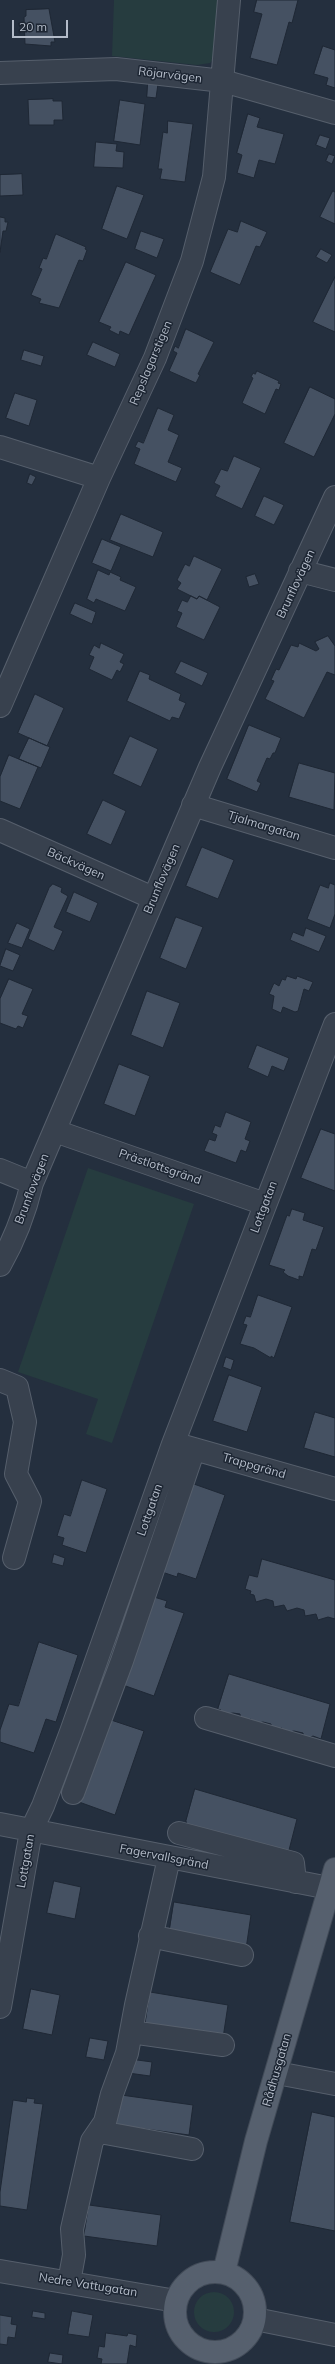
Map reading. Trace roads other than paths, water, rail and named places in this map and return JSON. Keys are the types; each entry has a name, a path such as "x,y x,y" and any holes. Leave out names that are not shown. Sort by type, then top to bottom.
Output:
{"main road":[{"name":"Rådhusgatan","path":"224,2272 256,2141 277,2072 316,1928 332,1878"},
{"path":"212,2271 224,2272 235,2276 245,2284 252,2295 255,2307 255,2319 251,2331 244,2341 234,2348 208,2358 186,2340 176,2321 176,2301 181,2290 189,2281 200,2274 212,2271"}],"street":[{"name":"Repslagarstigen","path":"0,706 99,478 155,358 192,262 214,177 229,0"},
{"name":"Röjarvägen","path":"0,73 116,69 223,81 335,113"},
{"path":"0,447 99,478"},
{"name":"Brunflovägen","path":"0,1265 26,1206 32,1183 56,1131 193,805 335,497"},
{"path":"300,571 335,580"},
{"name":"Tjalmargatan","path":"193,805 335,848"},
{"name":"Bäckvägen","path":"0,830 153,898"},
{"name":"Lottgatan","path":"0,2006 31,1831 43,1806 71,1732 173,1444 335,1024"},
{"name":"Prästlottsgränd","path":"56,1131 265,1204"},
{"path":"0,1170 32,1183"},
{"path":"0,1380 17,1387 25,1422 16,1474 30,1501 14,1558"},
{"name":"Trappgränd","path":"173,1444 335,1489"},
{"path":"73,1793 124,1654 194,1449"},
{"path":"206,1718 335,1756"},
{"name":"Fagervallsgränd","path":"0,1824 295,1882 332,1878"},
{"path":"179,1833 293,1863 295,1882"},
{"path":"69,2282 74,2255 72,2228 92,2141 100,2132 127,2053 150,1936 169,1858"},
{"path":"150,1936 242,1954"},
{"path":"131,2032 223,2045"},
{"path":"277,2072 335,2084"},
{"path":"100,2132 192,2149"},
{"name":"Nedre Vattugatan","path":"0,2271 176,2301"},
{"path":"255,2319 335,2335"}]}
